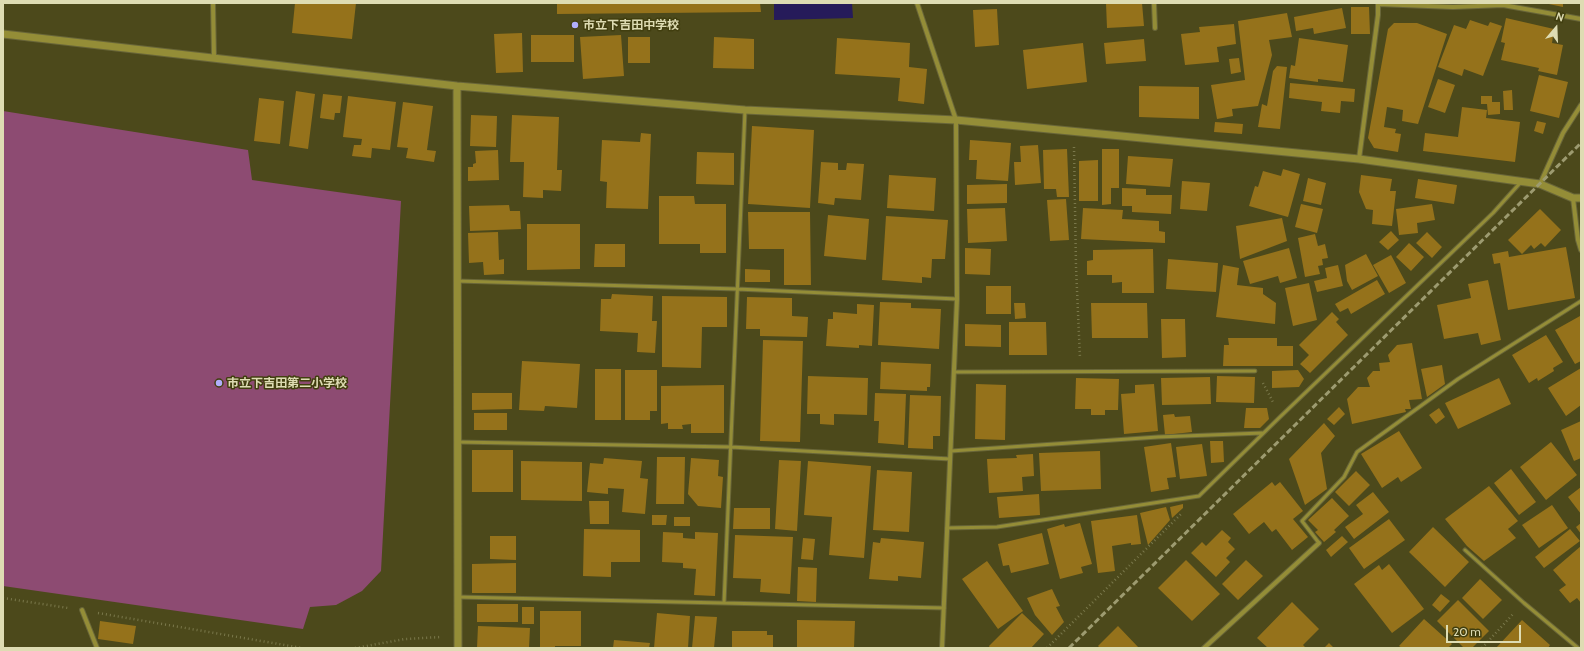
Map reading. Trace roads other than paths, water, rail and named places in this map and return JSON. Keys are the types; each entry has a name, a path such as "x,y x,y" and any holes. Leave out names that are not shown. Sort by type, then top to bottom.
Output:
{"street":[{"path":"213,3 214,58"},
{"path":"917,3 956,120 957,299 942,648"},
{"path":"1154,3 1155,28"},
{"path":"1359,159 1378,15 1378,4 1454,7 1503,5 1581,19"},
{"path":"3,34 457,86 745,110 956,120 1359,159 1522,181 1540,184 1577,198 1581,250"},
{"path":"457,86 458,648"},
{"path":"1540,184 1564,133 1581,105"},
{"path":"1204,648 1319,543"},
{"path":"82,610 97,648"}],"lane":[{"path":"724,603 745,110"},
{"path":"947,528 997,527 1198,496 1493,213 1522,181"},
{"path":"457,281 737,289 957,299"},
{"path":"1319,543 1302,521 1344,477 1357,452 1458,379 1581,300"},
{"path":"954,372 1256,371"},
{"path":"951,451 1262,433"},
{"path":"457,442 730,447 950,459"},
{"path":"1465,550 1578,648"},
{"path":"458,597 944,608"}],"railway":[{"path":"1069,648 1581,143"}],"place":[{"name":"市立下吉田中学校","path":"575,25"},
{"name":"市立下吉田第二小学校","path":"219,383"}]}
